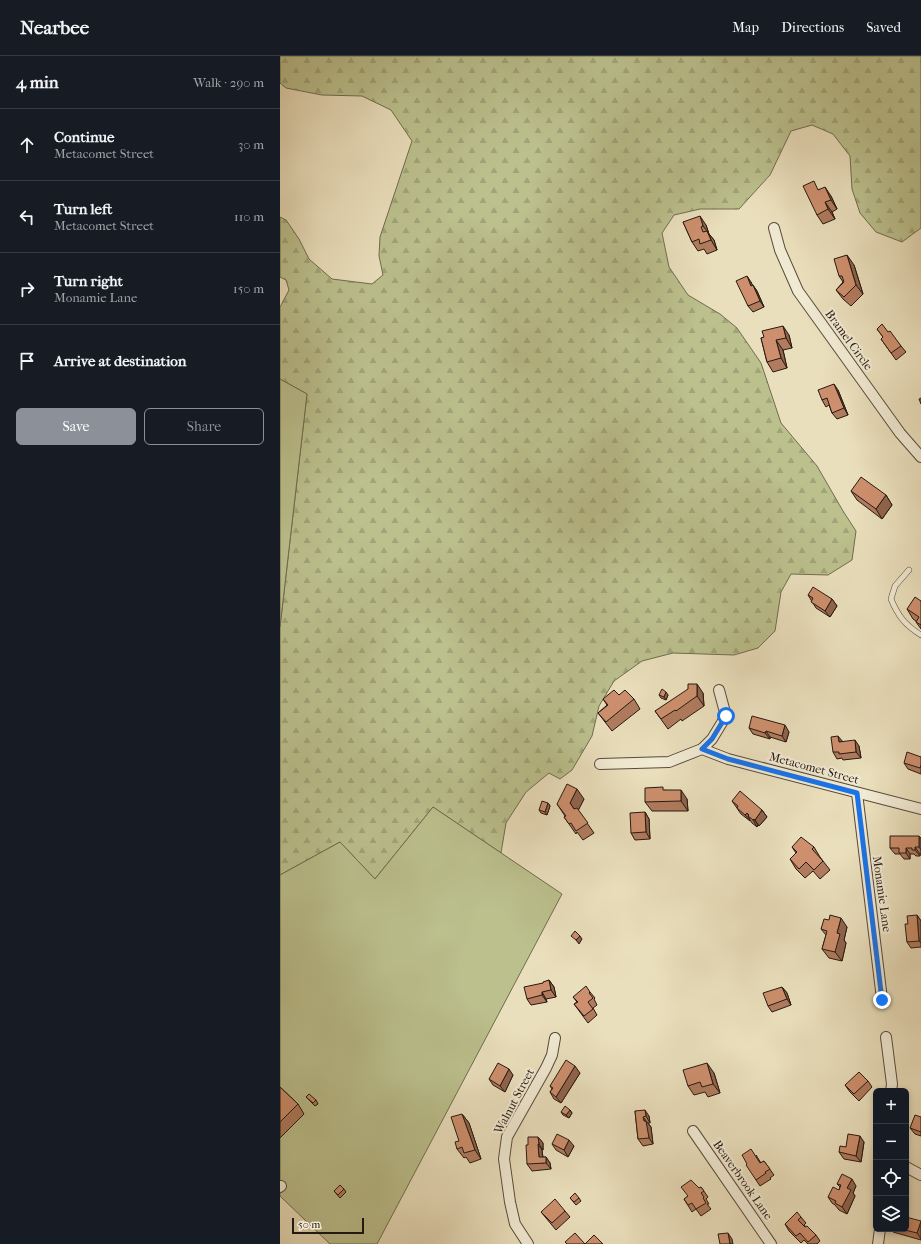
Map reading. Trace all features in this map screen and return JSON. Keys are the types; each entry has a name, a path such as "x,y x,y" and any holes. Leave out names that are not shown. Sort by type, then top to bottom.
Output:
{"street":[{"name":"Bramel Circle","path":"774,228 780,250 798,292 900,433 921,457"},
{"path":"600,764 669,762 702,749 712,739 726,716 719,690"},
{"name":"Metacomet Street","path":"702,749 728,759 921,809"},
{"name":"Monamie Lane","path":"857,793 882,1000"},
{"path":"886,1036 892,1088"},
{"name":"Walnut Street","path":"528,1244 515,1224 510,1202 504,1159 507,1137 552,1056 555,1038"},
{"name":"Beaverbrook Lane","path":"693,1131 771,1244"},
{"path":"909,1169 921,1175"},
{"path":"878,1244 880,1232"}],"lane":[{"path":"909,570 895,586 891,599 898,615 911,629 921,635"}],"green space":[{"path":"280,56 921,56 921,228 902,242 876,232 860,213 852,189 850,156 833,134 812,125 791,131 770,175 739,209 700,209 674,215 662,233 669,267 688,295 720,314 737,328 761,363 781,423 817,466 856,531 852,560 828,575 791,574 781,592 775,631 758,648 734,655 673,653 642,661 614,681 599,706 592,736 572,770 560,779 549,773 526,792 506,823 501,853 433,807 375,879 340,842 280,875 280,627 307,394 280,379 280,307 289,290 286,280 280,277 280,217 286,220 299,239 309,259 332,279 372,284 383,275 379,256 380,237 412,141 391,110 362,96 322,95 286,88 280,83"},
{"path":"280,379 307,394 280,627"},
{"path":"433,807 562,894 377,1244 330,1244 280,1196 280,875 340,842 375,879"}],"building":[{"path":"814,181 818,190 825,187 831,200 825,202 828,209 817,215 803,186"},
{"path":"700,216 703,232 707,231 711,240 700,244 699,239 692,242 683,222"},
{"path":"847,255 856,285 844,297 836,290 844,282 842,276 839,276 834,259"},
{"path":"747,276 760,301 748,306 736,281"},
{"path":"882,324 888,332 890,331 901,346 891,353 881,339 883,337 877,329"},
{"path":"783,326 786,338 776,340 781,358 767,362 761,338 764,337 762,331"},
{"path":"834,384 844,408 832,413 827,398 822,400 818,390"},
{"path":"861,477 886,495 876,509 851,491"},
{"path":"813,587 832,599 825,611 811,602 813,598 808,595"},
{"path":"915,597 921,601 921,625 916,622 919,617 907,609"},
{"path":"688,684 697,684 697,696 676,711 675,710 661,719 655,711 688,689"},
{"path":"662,689 666,692 664,697 659,695"},
{"path":"614,690 619,695 625,690 634,699 606,722 598,713 608,705 603,699"},
{"path":"752,716 785,725 782,736 749,728"},
{"path":"838,736 839,742 855,740 856,752 839,754 839,752 833,752 831,737"},
{"path":"907,752 921,757 920,768 904,763"},
{"path":"567,784 577,789 570,803 574,809 577,808 588,823 576,831 571,823 569,824 564,817 566,816 557,804"},
{"path":"663,787 663,790 681,790 681,801 645,802 645,788"},
{"path":"740,791 762,810 755,820 748,816 749,815 747,813 745,815 732,801"},
{"path":"542,801 548,803 545,812 539,810"},
{"path":"645,812 646,832 631,833 630,813"},
{"path":"890,836 919,836 919,847 915,847 915,850 912,850 912,848 906,848 906,853 899,853 899,848 890,848"},
{"path":"801,837 814,847 812,849 823,861 814,870 806,862 799,869 790,859 797,852 792,847"},
{"path":"830,915 841,918 837,933 840,934 835,952 822,949 827,931 821,929 824,919 829,920"},
{"path":"917,915 919,941 907,942 905,924 908,924 907,916"},
{"path":"575,931 580,936 576,940 571,936"},
{"path":"549,980 551,990 542,992 542,995 527,999 524,987 543,983"},
{"path":"586,986 593,998 588,1002 593,1009 584,1016 574,1004 578,1002 573,997"},
{"path":"782,987 787,999 768,1006 763,993"},
{"path":"566,1060 575,1066 556,1097 550,1092 553,1088 550,1086"},
{"path":"498,1063 509,1069 500,1086 489,1079"},
{"path":"707,1063 713,1084 702,1087 700,1082 688,1086 683,1070"},
{"path":"859,1072 868,1081 854,1094 845,1085"},
{"path":"280,1087 298,1104 280,1122"},
{"path":"309,1094 316,1100 313,1103 306,1097"},
{"path":"565,1106 570,1110 566,1115 561,1112"},
{"path":"645,1110 646,1116 643,1117 644,1121 646,1121 649,1138 638,1139 635,1111"},
{"path":"462,1114 475,1150 464,1153 462,1147 457,1149 455,1142 459,1141 451,1117"},
{"path":"915,1115 921,1117 921,1132 910,1128"},
{"path":"557,1134 569,1140 564,1150 552,1144"},
{"path":"848,1134 860,1136 856,1156 839,1152 840,1146 846,1147"},
{"path":"528,1137 538,1137 539,1157 546,1157 546,1163 527,1164 526,1145 528,1145"},
{"path":"751,1149 760,1163 764,1161 770,1169 756,1180 746,1165 747,1164 742,1155"},
{"path":"842,1174 852,1179 847,1188 851,1190 842,1207 835,1203 836,1201 828,1197 833,1187 839,1190 841,1185 837,1184"},
{"path":"691,1180 704,1191 701,1193 706,1203 696,1209 692,1203 688,1205 684,1199 688,1196 681,1187"},
{"path":"340,1185 344,1189 338,1195 334,1191"},
{"path":"575,1193 579,1198 574,1202 570,1198"},
{"path":"555,1199 565,1211 552,1223 541,1212"},
{"path":"797,1212 801,1217 798,1220 816,1235 808,1242 800,1233 796,1236 785,1224"},
{"path":"909,1218 921,1221 917,1233 909,1231"},
{"path":"575,1233 585,1244 567,1244 565,1242"},
{"path":"728,1233 730,1244 720,1244 718,1234"},
{"path":"594,1235 603,1244 585,1244"}],"route":[{"path":"726,716 712,739 702,749 728,759 857,793 882,1000"}]}
